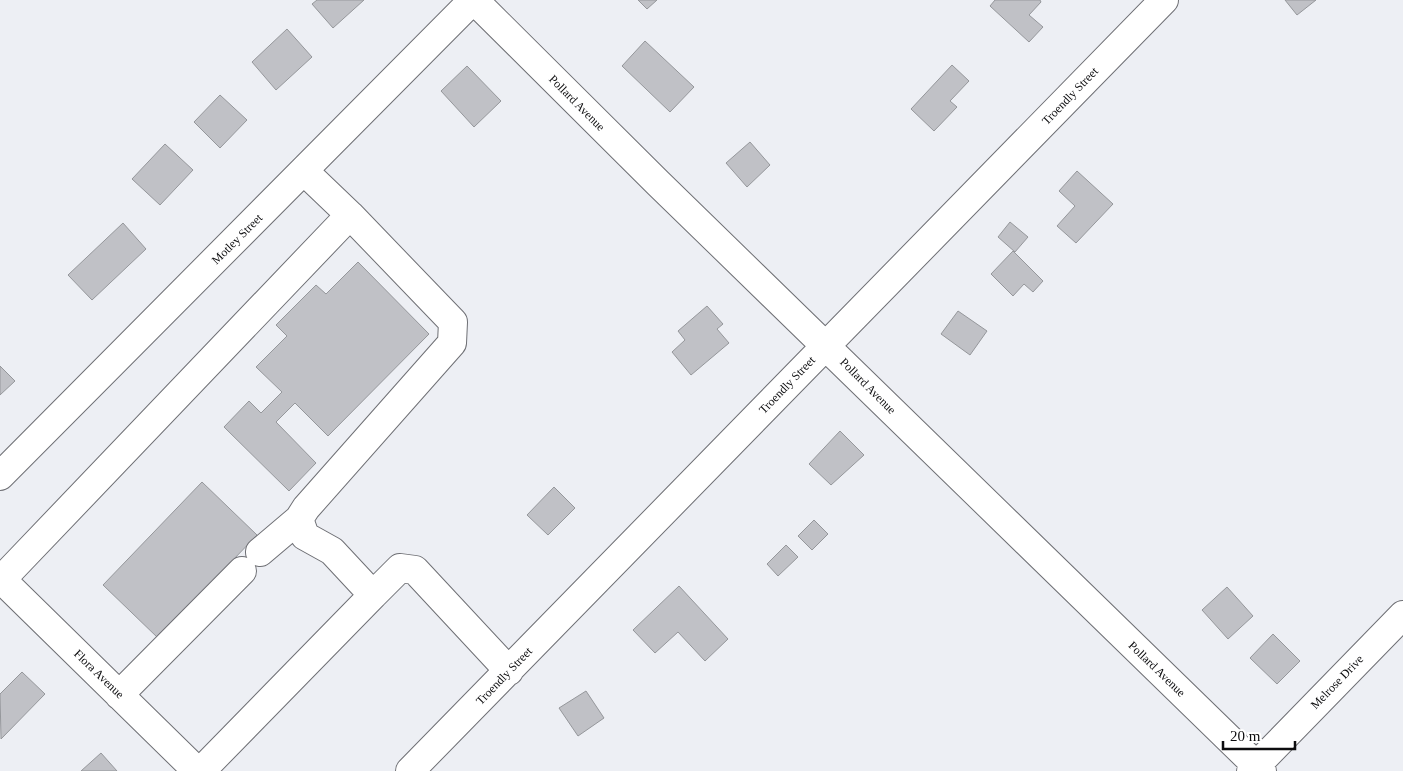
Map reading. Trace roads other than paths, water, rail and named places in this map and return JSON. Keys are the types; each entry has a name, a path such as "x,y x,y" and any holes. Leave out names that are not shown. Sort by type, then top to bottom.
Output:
{"street":[{"name":"Motley Street","path":"0,476 473,0"},
{"name":"Pollard Avenue","path":"473,0 1256,769"},
{"name":"Troendly Street","path":"410,771 1164,0"},
{"path":"119,695 251,561 299,519 306,508 452,343 453,322 350,215 304,171"},
{"path":"1,579 350,215"},
{"path":"299,519 305,536 332,551 373,595"},
{"path":"201,771 400,568 415,570 509,671"},
{"name":"Flora Avenue","path":"1,579 197,771"},
{"name":"Melrose Drive","path":"1256,769 1403,616"}]}
